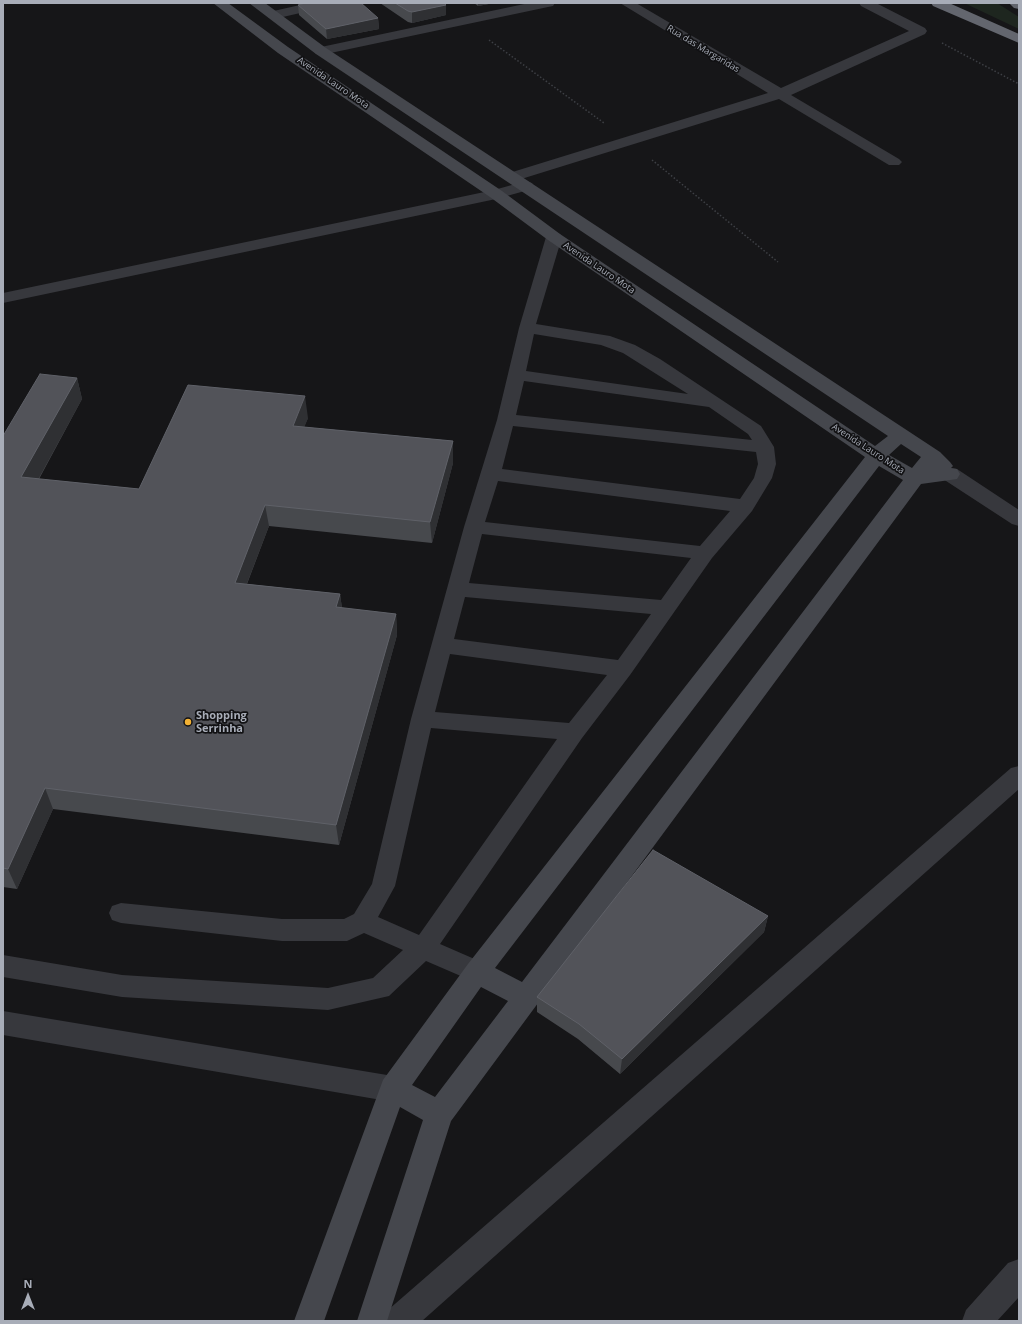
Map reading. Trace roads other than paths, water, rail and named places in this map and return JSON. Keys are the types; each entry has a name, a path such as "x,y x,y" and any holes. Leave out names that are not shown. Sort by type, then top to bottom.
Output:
{"highway":[{"path":"938,3 1015,36"}],"street":[{"name":"Avenida Lauro Mota","path":"220,3 283,50 496,194 548,233 876,456 914,478 950,474"},
{"name":"Avenida Lauro Mota","path":"256,3 316,47 933,456 950,474"},
{"path":"274,15 326,3"},
{"path":"283,50 316,47 548,3"},
{"name":"Rua das Margaridas","path":"627,3 894,162"},
{"path":"3,298 496,194 519,181 778,94 920,31 866,3"},
{"path":"450,12 462,20"},
{"path":"548,233 574,219"},
{"path":"309,1321 394,1089 477,972 876,456 900,435"},
{"path":"372,1321 439,1114 914,478 933,456"},
{"path":"950,474 1019,520"},
{"path":"399,1321 1019,774"},
{"path":"477,972 527,998"},
{"path":"3,1023 394,1089 439,1114"},
{"path":"976,1321 1019,1274"}],"lane":[{"path":"121,913 282,930 347,930 363,921 383,886 422,719 474,527 506,420 548,233"},
{"path":"3,966 122,986 328,999 380,988 424,947 574,732 623,669 705,553 744,506 763,478 767,464 766,446 755,430 654,363 629,349 604,340 527,328"},
{"path":"516,375 713,402"},
{"path":"506,420 766,446"},
{"path":"491,474 744,506"},
{"path":"474,527 705,553"},
{"path":"457,588 667,608"},
{"path":"443,645 623,669"},
{"path":"422,719 574,732"},
{"path":"363,921 477,972"}],"place":[{"name":"Shopping Serrinha","path":"188,722"}]}
